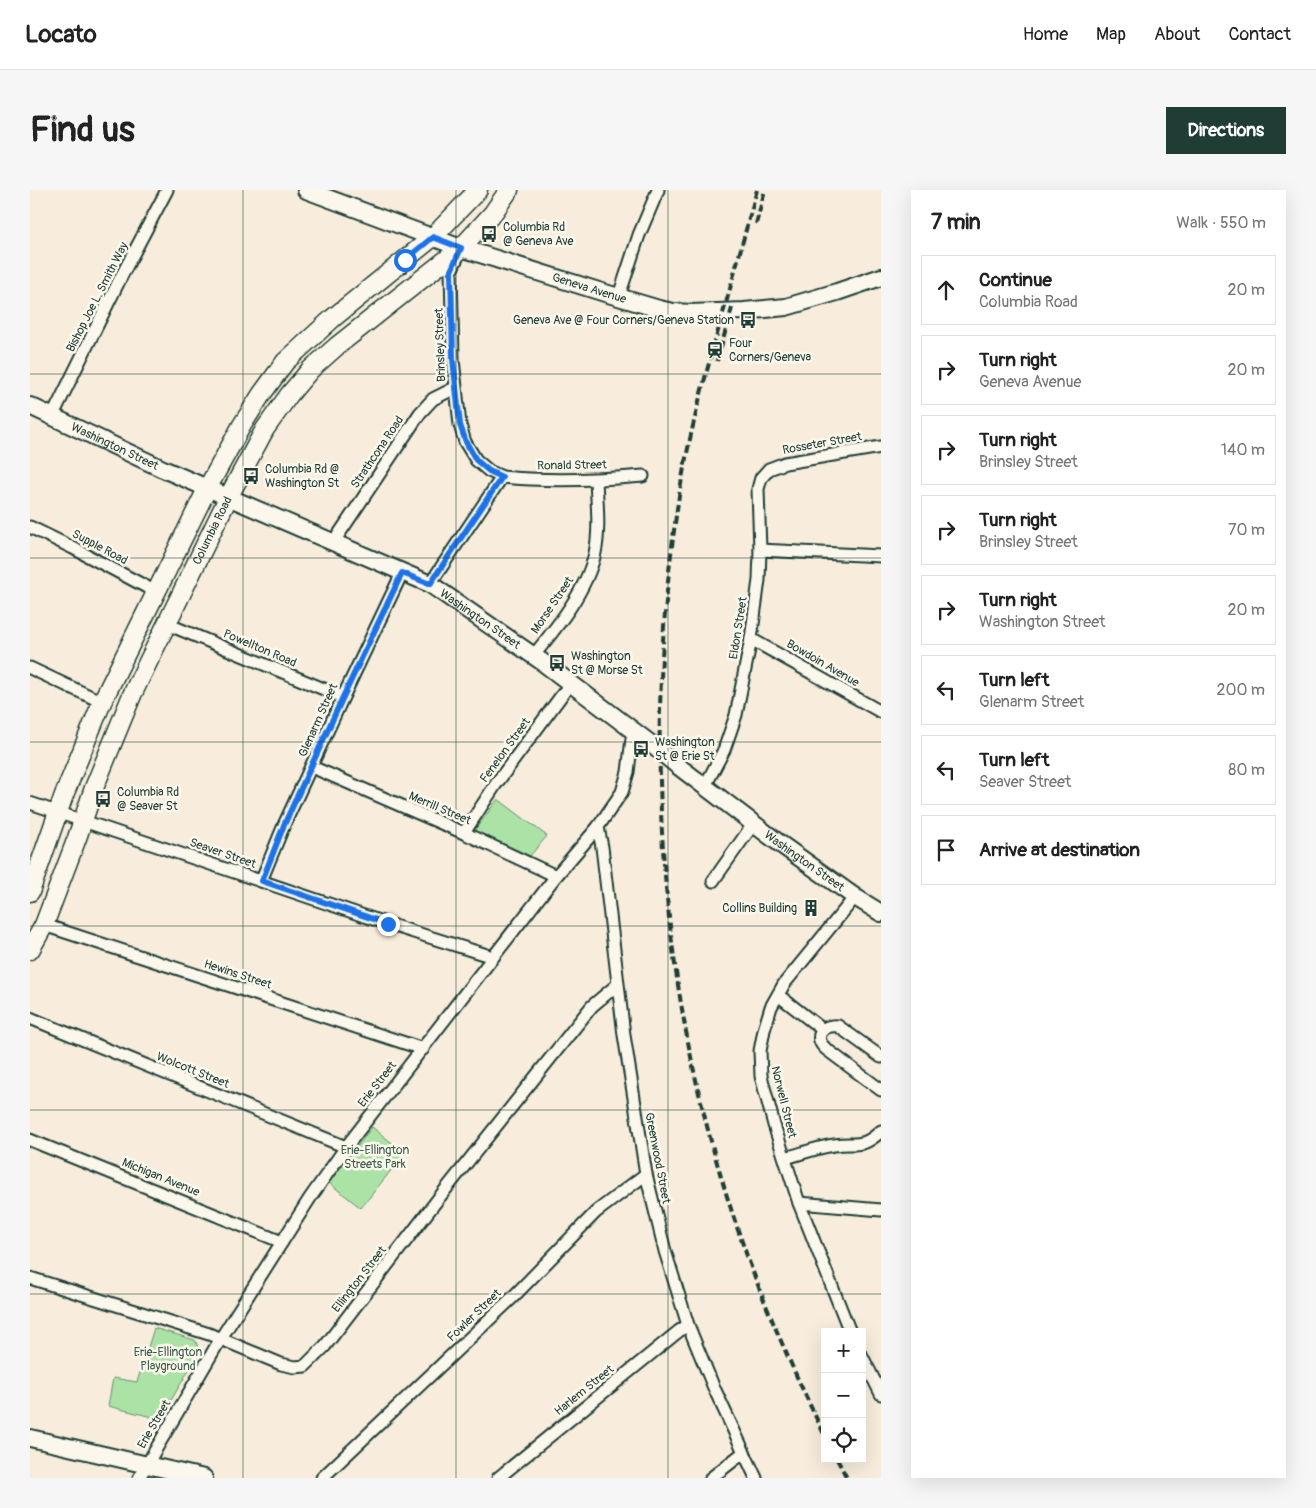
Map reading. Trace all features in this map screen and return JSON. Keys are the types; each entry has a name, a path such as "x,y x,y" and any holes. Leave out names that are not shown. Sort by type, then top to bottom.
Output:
{"main road":[{"name":"Geneva Avenue","path":"306,190 461,248 674,312 765,310 786,307 881,277"},
{"name":"Columbia Road","path":"30,892 78,756 102,702 208,487 242,425 285,362 332,318 433,237 478,190"},
{"name":"Columbia Road","path":"30,950 44,925 114,735 132,695 229,496 265,429 289,395 310,370 337,346 461,248 493,213 509,190"},
{"name":"Washington Street","path":"30,406 163,469 430,584 534,655 754,824 855,897 881,913"},
{"path":"30,1438 143,1471 204,1478"}],"street":[{"name":"Bishop Joe L. Smith Way","path":"52,417 122,275 167,190"},
{"path":"619,296 639,235 658,190"},
{"name":"Brinsley Street","path":"461,248 451,271 455,388 460,425 466,442 476,460 489,471 502,477"},
{"name":"Strathcona Road","path":"333,543 420,413 432,399 455,388"},
{"name":"Rosseter Street","path":"768,470 785,463 881,447"},
{"name":"Eldon Street","path":"705,786 724,750 736,715 751,638 759,580 758,489 762,478 768,470"},
{"name":"Ronald Street","path":"502,477 596,480 643,476"},
{"path":"430,584 502,477"},
{"name":"Morse Street","path":"534,655 575,600 587,576 595,553 597,527 596,480"},
{"name":"Supple Road","path":"30,527 156,592"},
{"path":"760,550 881,556"},
{"name":"Glenarm Street","path":"262,881 284,825 402,573"},
{"name":"Powellton Road","path":"167,624 343,697"},
{"name":"Bowdoin Avenue","path":"751,638 881,712"},
{"path":"30,668 102,702"},
{"name":"Fenelon Street","path":"464,834 496,784 570,684"},
{"name":"Erie Street","path":"143,1471 221,1338 310,1198 383,1098 556,876 598,828 622,792 628,772 633,730"},
{"name":"Merrill Street","path":"312,767 556,876"},
{"name":"Seaver Street","path":"30,803 388,924 492,957"},
{"path":"713,881 754,824"},
{"name":"Greenwood Street","path":"598,828 630,1080 646,1174 665,1251 688,1325 714,1388 756,1478"},
{"name":"Norwell Street","path":"848,1328 799,1203 761,1076 760,1051 764,1030 778,995 855,897"},
{"name":"Hewins Street","path":"44,925 423,1049"},
{"name":"Ellington Street","path":"30,1278 221,1338 281,1364 295,1367 305,1366 314,1358 586,1013 617,984"},
{"path":"778,995 823,1030"},
{"name":"Wolcott Street","path":"30,1018 346,1147"},
{"path":"881,1057 838,1026 830,1025 823,1030 819,1037 822,1045 881,1090"},
{"path":"785,1158 834,1145 864,1144 881,1131"},
{"name":"Michigan Avenue","path":"30,1140 282,1242"},
{"name":"Fowler Street","path":"322,1478 513,1297 596,1212 646,1174"},
{"path":"799,1203 881,1210"},
{"name":"Harlem Street","path":"498,1478 688,1325"},
{"path":"866,1362 878,1379 881,1394"},
{"path":"710,1478 744,1453"}],"green space":[{"path":"498,799 547,836 530,856 474,831"},
{"name":"Erie-Ellington Streets Park","path":"372,1127 405,1153 361,1208 329,1183"},
{"name":"Erie-Ellington Playground","path":"154,1328 195,1340 200,1351 160,1419 108,1406 113,1378 137,1382"}],"railway":[{"path":"757,190 700,395 679,496 667,592 661,690 660,787 666,884 677,981 695,1077 719,1171 750,1264 785,1351 821,1427"},
{"path":"756,224 765,190"},
{"path":"717,361 732,308"},
{"path":"839,1463 847,1478"}],"place":[{"name":"Columbia Rd @ Geneva Ave","path":"489,234"},
{"name":"Geneva Ave @ Four Corners/Geneva Station","path":"748,320"},
{"name":"Four Corners/Geneva","path":"715,350"},
{"name":"Columbia Rd @ Washington St","path":"251,476"},
{"name":"Washington St @ Morse St","path":"557,663"},
{"name":"Washington St @ Erie St","path":"641,749"},
{"name":"Columbia Rd @ Seaver St","path":"103,799"},
{"name":"Collins Building","path":"811,908"}],"route":[{"path":"388,924 262,881 284,825 402,573 430,584 502,477 489,471 476,460 466,442 460,425 453,359 451,271 461,248 433,237 405,260"}]}
